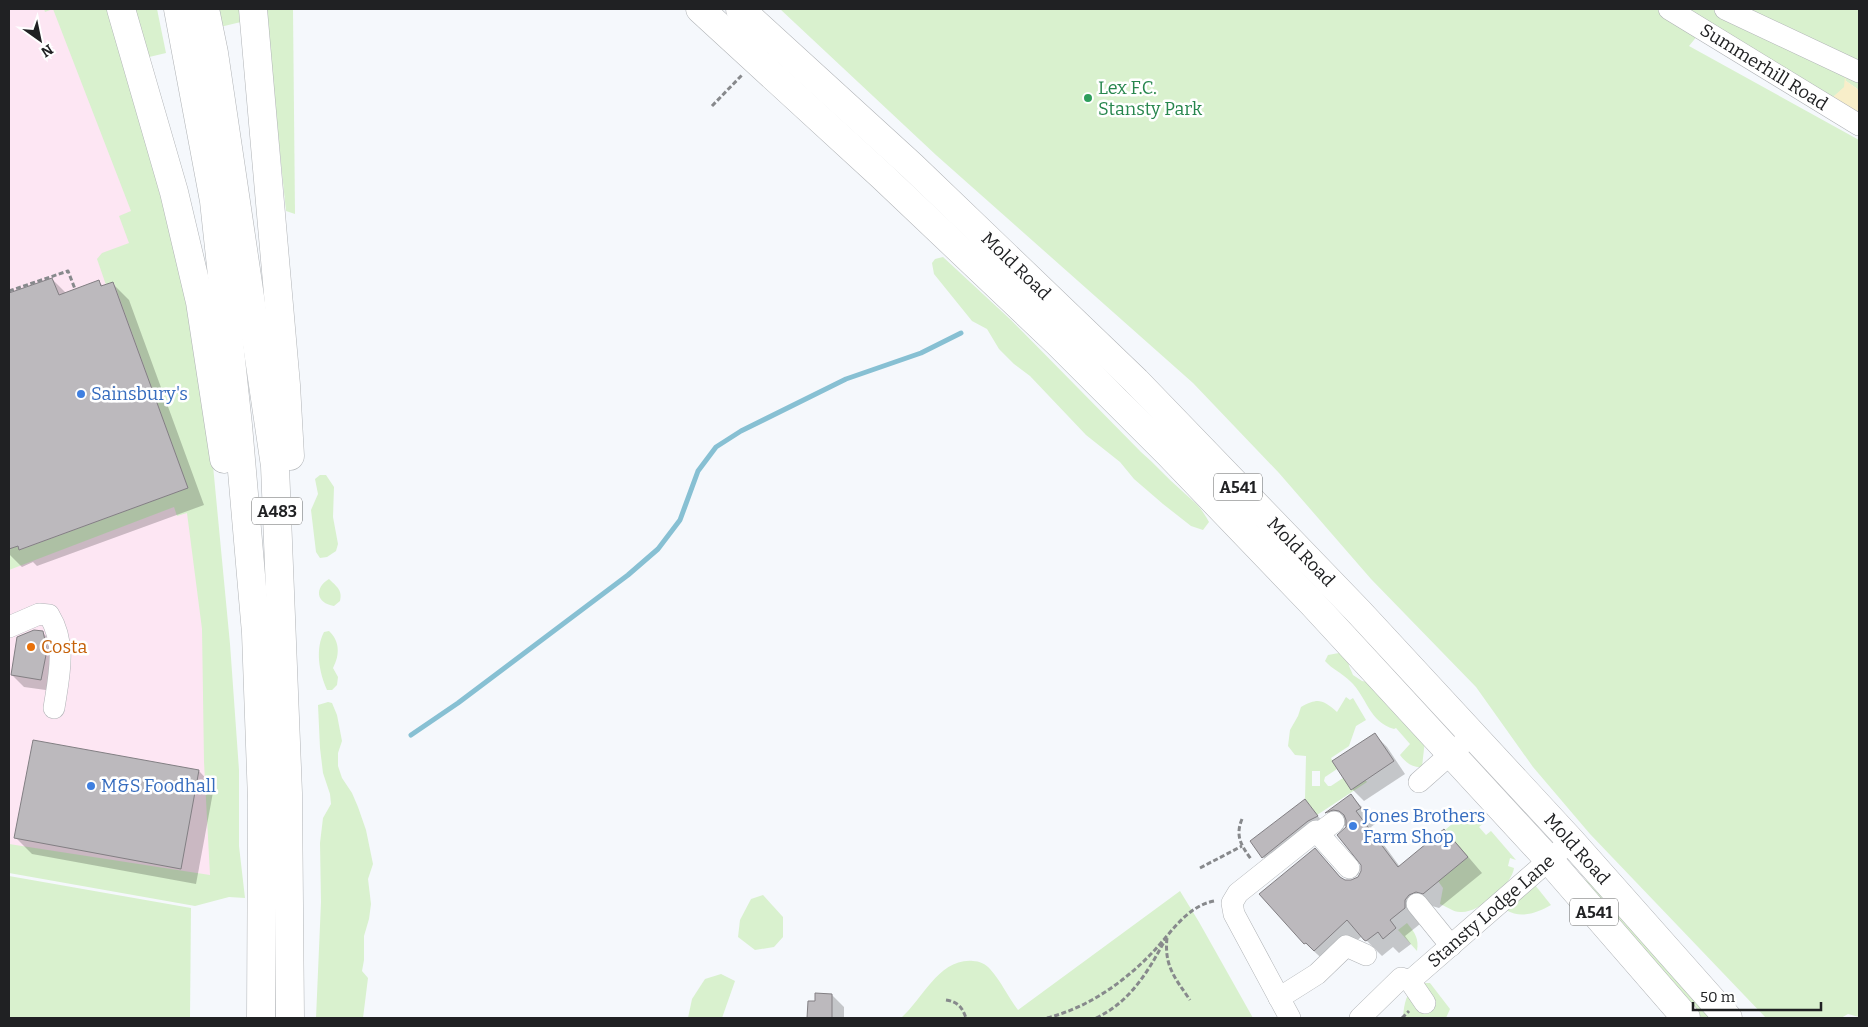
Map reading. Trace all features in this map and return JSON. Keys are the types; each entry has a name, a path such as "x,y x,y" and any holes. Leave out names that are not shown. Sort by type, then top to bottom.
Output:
{"main road":[{"name":"A483","path":"121,9 174,192 200,302 223,449 236,627 262,801"},
{"name":"A483","path":"178,9 214,201 236,405 256,633 262,801 261,1018"},
{"name":"A483","path":"206,9 276,466 288,826 290,1018"},
{"name":"A483","path":"253,9 286,385 295,532 296,664 288,826"},
{"name":"Mold Road","path":"700,9 882,176 1058,343 1169,454 1305,596 1549,860 1686,1018"},
{"name":"Mold Road","path":"740,9 912,166 1136,381 1359,612 1571,841 1728,1018"}],"street":[{"name":"Summerhill Road","path":"1669,9 1859,125"},
{"path":"1725,9 1859,72"},
{"path":"756,60 773,39"},
{"path":"9,627 39,614 49,615 59,638 60,665 54,708"},
{"path":"1419,782 1472,734"},
{"path":"1290,1018 1234,914 1232,903 1236,896 1311,833 1327,827 1349,868"},
{"name":"Stansty Lodge Lane","path":"1360,1018 1399,977 1451,946 1571,841"},
{"path":"1417,904 1451,946"},
{"path":"1279,998 1317,974 1346,946 1366,955"},
{"path":"1399,977 1425,1003"}],"path":[{"path":"712,106 756,60"},
{"path":"9,291 68,271 75,289"},
{"path":"1242,819 1238,829 1238,838 1262,874"},
{"path":"1200,868 1242,846"},
{"path":"1096,1018 1116,1006 1143,979 1176,923 1206,903 1220,900 1232,903"},
{"path":"1168,935 1166,948 1170,969 1190,1000"},
{"path":"1048,1018 1084,1004 1104,993 1148,957 1168,935"},
{"path":"946,1000 954,1001 961,1005 966,1018"}],"shaded area":[{"path":"9,9 89,9 180,314 229,897 9,861"}],"green space":[{"path":"53,9 110,9 161,198 195,306 206,392 230,644 239,770 239,846 245,898 229,897 195,906 9,873 9,844 210,875 204,762 202,629 187,513 177,516 174,507 9,570 9,549 18,546 20,550 188,488 114,283 106,285 97,259 102,253 129,243 119,216 131,211"},
{"path":"132,9 157,9 166,53 145,58"},
{"path":"216,9 240,9 241,22 220,27"},
{"path":"265,9 293,9 295,214 286,211"},
{"path":"780,9 1859,9 1859,65 1835,68 1859,84 1859,90 1846,81 1846,79 1845,87 1833,97 1698,35 1689,46 1859,140 1859,1017 1848,1014 1841,1018 1766,1018 1590,834 1533,767 1476,687 1371,579 1279,473 1193,383 936,155"},
{"path":"943,257 1011,320 1141,452 1196,504 1209,522 1203,530 1191,526 1134,479 1120,462 1086,435 1030,376 999,349 987,329 972,321 934,274 932,263 935,259"},
{"path":"320,475 326,475 334,487 333,517 338,544 336,551 327,557 320,558 316,552 311,510 318,494 315,479"},
{"path":"329,579 341,594 340,601 334,606 324,602 319,595 321,587"},
{"path":"329,631 333,635 338,648 333,668 338,677 337,685 332,690 327,690 319,661 321,639 324,632"},
{"path":"1339,653 1348,657 1353,675 1362,681 1374,683 1425,740 1422,767 1413,766 1402,758 1400,755 1410,744 1396,728 1386,726 1379,721 1356,687 1325,661 1328,655"},
{"path":"1346,697 1350,700 1353,698 1366,720 1356,726 1349,746 1331,758 1337,769 1325,777 1324,781 1328,786 1331,786 1343,778 1363,777 1367,782 1317,815 1305,799 1306,756 1295,755 1288,746 1290,730 1301,707 1312,702 1324,702 1337,712","holes":["1312,771 1320,771 1320,786 1312,786"]},
{"path":"328,702 332,703 337,715 342,741 338,753 338,766 342,778 352,793 358,807 366,830 373,864 368,879 371,904 364,936 362,971 368,978 363,1018 316,1018 321,902 320,843 323,818 331,804 330,794 323,773 318,705"},
{"path":"1470,809 1484,823 1479,827 1486,835 1491,831 1516,860 1510,858 1508,866 1514,868 1512,875 1508,882 1494,896 1477,908 1459,912 1440,904 1443,888 1438,881 1467,858 1445,830"},
{"path":"1582,863 1719,1018 1702,1018 1587,884"},
{"path":"9,876 191,908 190,1018 9,1018"},
{"path":"1535,885 1551,905 1529,914 1517,914 1506,910"},
{"path":"1180,891 1253,1018 901,1018 941,973 961,962 975,961 982,963 990,969 1018,1010"},
{"path":"763,895 783,917 783,937 774,947 755,950 738,937 740,920 751,899"},
{"path":"1407,923 1416,936 1417,951 1398,930"},
{"path":"721,974 735,981 722,1018 688,1018 692,999 705,979"},
{"path":"1419,983 1430,983 1450,1009 1446,1018 1403,1018 1406,998"}],"sand":[{"path":"1845,76 1846,81 1859,90 1859,114 1833,97 1844,87"}],"building":[{"name":"Sainsbury's","path":"52,278 59,295 99,280 101,286 113,282 188,488 19,550 18,546 9,549 9,293"},
{"name":"Costa","path":"34,630 43,631 47,650 41,680 11,675 17,637"},
{"path":"1375,733 1394,761 1351,790 1332,761"},
{"name":"M&S Foodhall","path":"33,740 199,770 181,869 14,838"},
{"path":"1351,794 1361,808 1356,811 1398,867 1444,829 1468,857 1423,894 1416,892 1409,895 1405,900 1405,908 1390,920 1396,928 1383,939 1378,932 1366,941 1364,940 1347,920 1314,951 1306,943 1304,944 1259,894 1315,848 1340,877 1345,880 1351,880 1358,877 1361,865 1337,835 1346,827 1344,815 1339,811 1333,810 1325,813"},
{"path":"1305,799 1318,816 1308,821 1262,858 1250,841"},
{"path":"815,993 832,994 832,1018 807,1018 808,1001 815,1001"}],"waterway":[{"path":"411,735 458,703 628,575 658,549 680,520 698,471 716,447 741,431 846,379 921,353 961,333"}],"place":[{"name":"Lex F.C. Stansty Park","path":"1088,98"},
{"name":"Sainsbury's","path":"81,394"},
{"name":"Costa","path":"31,647"},
{"name":"M&S Foodhall","path":"91,786"},
{"name":"Jones Brothers Farm Shop","path":"1353,826"}]}
